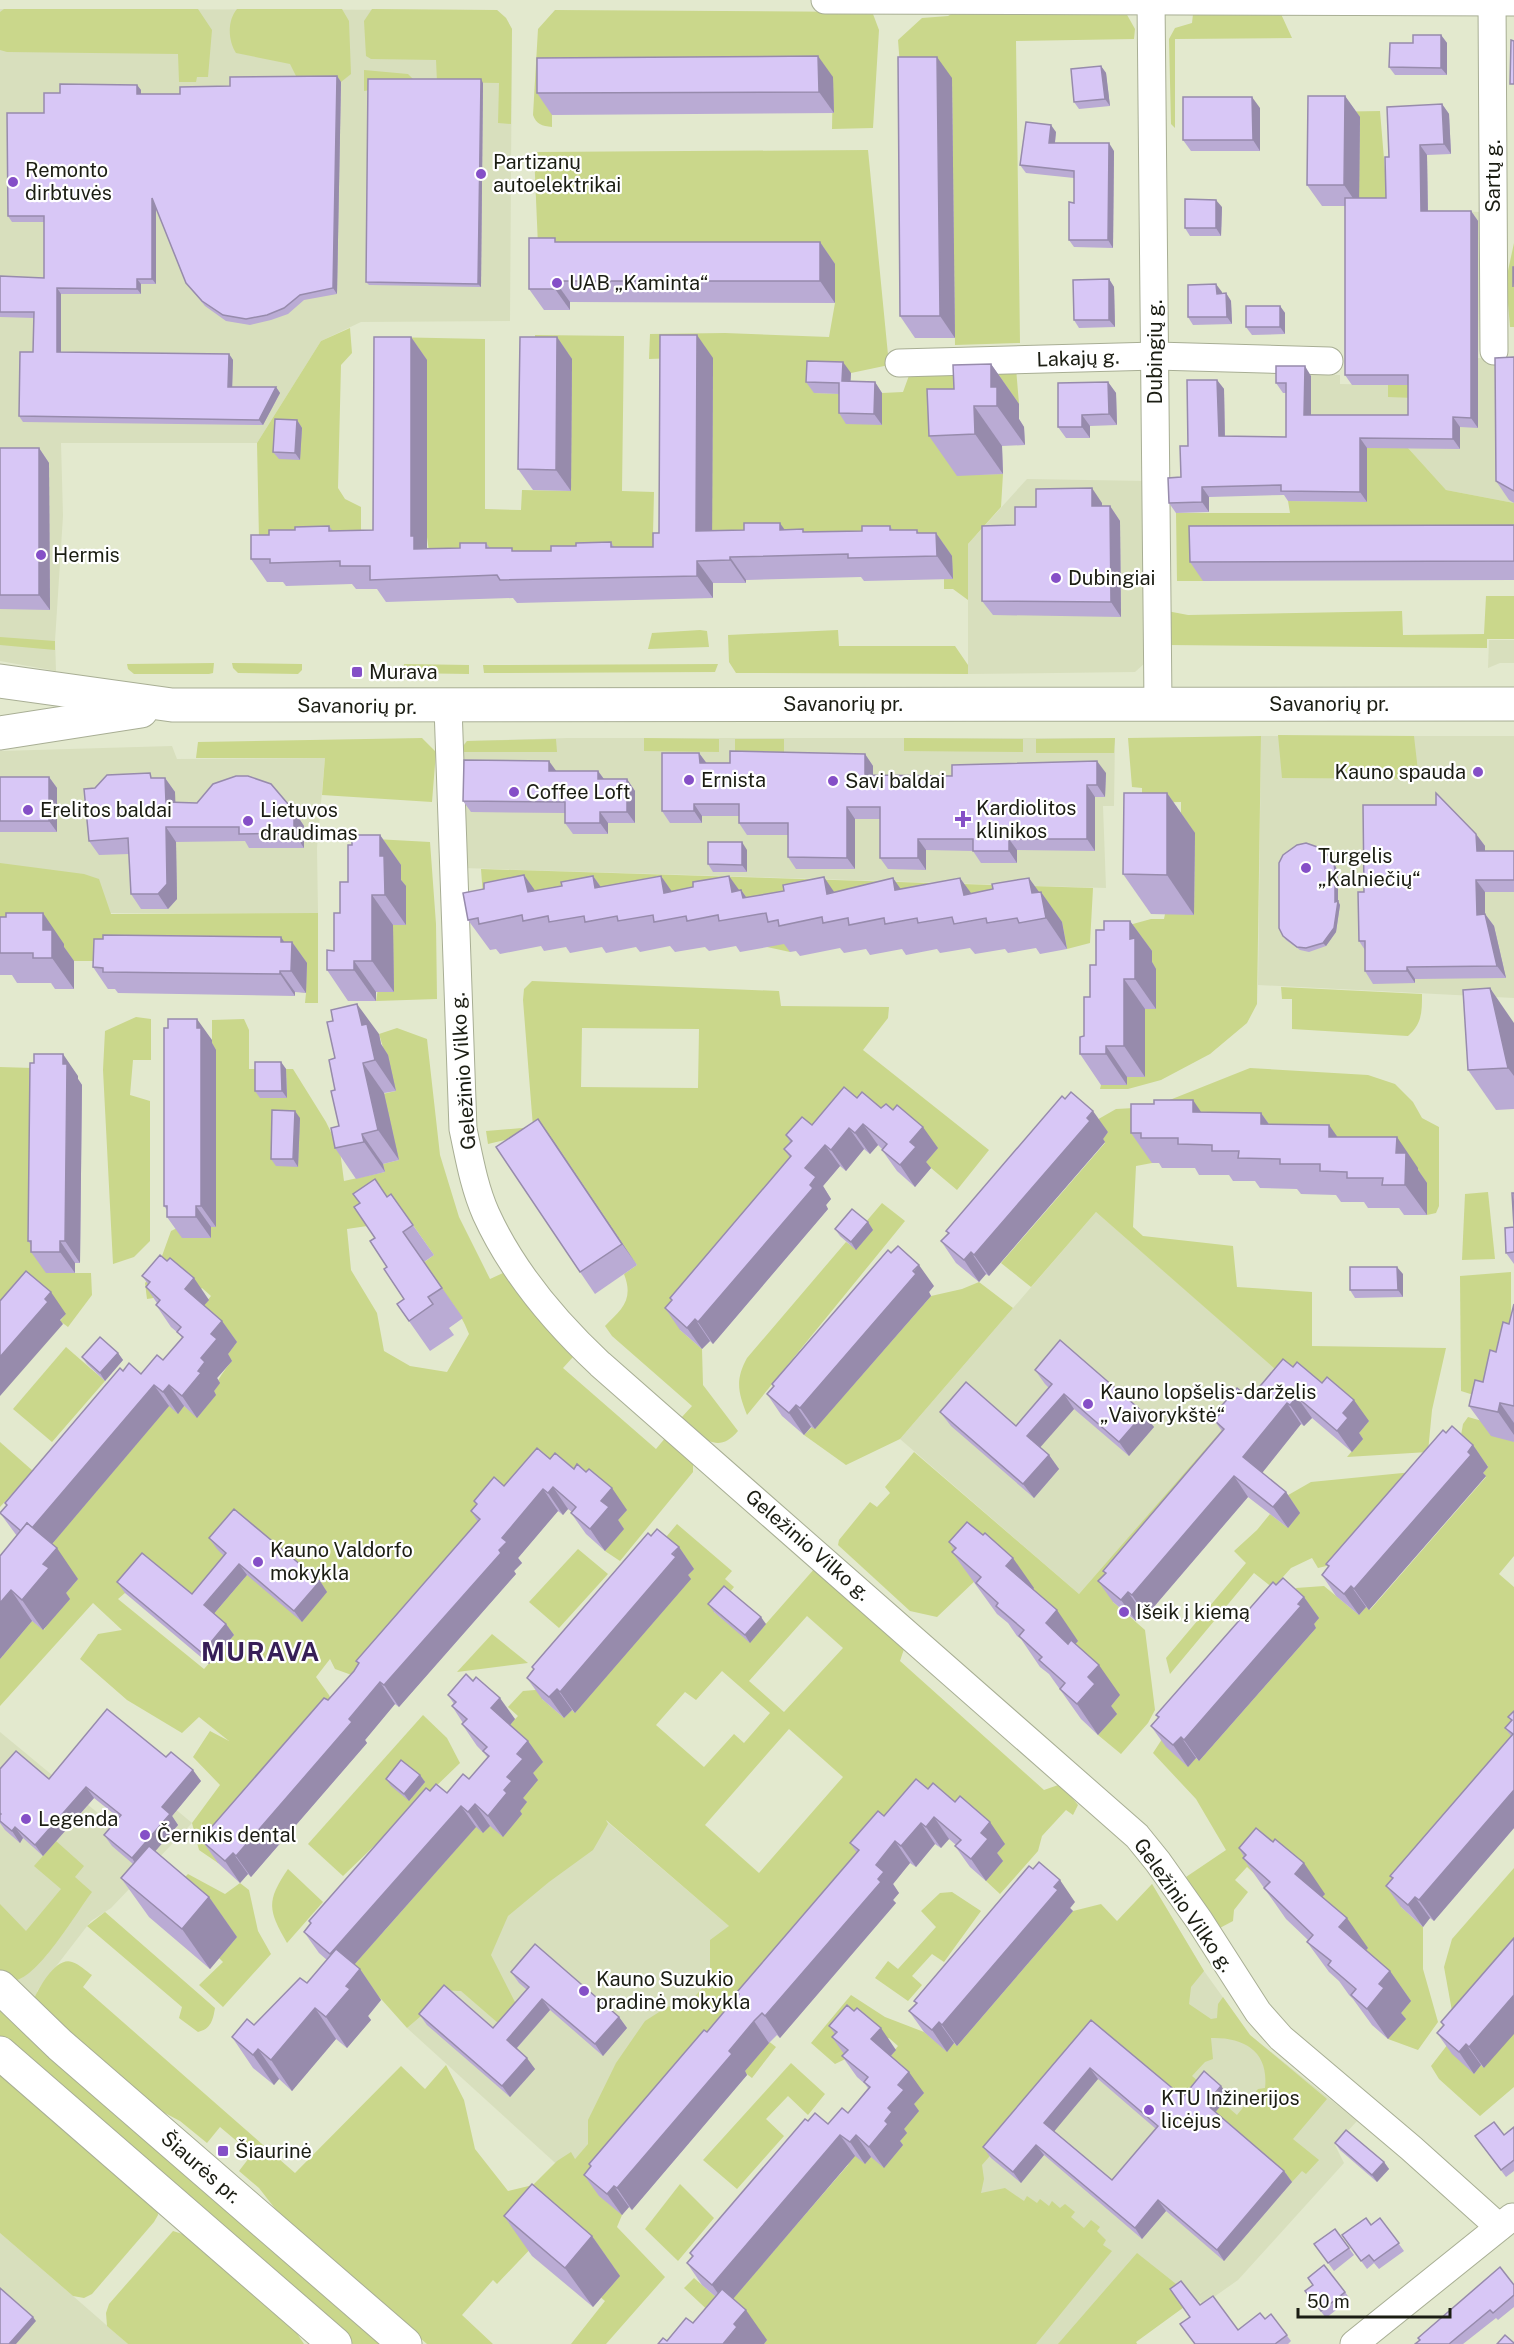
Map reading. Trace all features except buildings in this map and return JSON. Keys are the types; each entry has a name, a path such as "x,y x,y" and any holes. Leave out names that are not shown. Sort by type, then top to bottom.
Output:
{"main road":[{"name":"Savanorių pr.","path":"0,681 172,705 447,707 1514,704"},
{"name":"Savanorių pr.","path":"0,733 172,705"},
{"name":"Šiaurės pr.","path":"0,1987 60,2045 405,2344"},
{"path":"0,2053 335,2344"}],"street":[{"path":"825,0 1500,1"},
{"name":"Dubingių g.","path":"1151,1 1158,704"},
{"name":"Sartų g.","path":"1494,351 1500,1"},
{"name":"Lakajų g.","path":"899,363 1156,356 1329,361"},
{"name":"Geležinio Vilko g.","path":"447,707 463,1129 471,1167 485,1212 500,1242 540,1301 600,1364 1137,1836 1165,1872 1258,2012 1281,2038 1396,2135 1507,2222"},
{"path":"1354,2344 1507,2222"}],"shaded area":[{"path":"0,9 497,10 506,18 512,29 510,321 361,322 321,341 257,443 61,443 63,516 55,641 56,671 0,661"},
{"path":"1415,210 1481,212 1478,358 1508,360 1514,376 1514,503 1446,490 1408,448 1367,502 1288,501 1288,447 1293,393 1283,393 1283,374 1340,375 1340,384 1388,385 1388,397"},
{"path":"1027,479 1148,481 1145,663 1135,672 968,674 968,544"},
{"path":"1489,640 1514,640 1514,663 1500,663 1488,668"},
{"path":"1261,736 1514,736 1514,998 1258,985"},
{"path":"568,738 1115,738 1114,806 1103,806 1106,888 463,868 461,747 467,741"},
{"path":"172,746 177,759 325,758 317,848 318,913 0,913 0,751"},
{"name":"Kauno lopšelis-darželis „Vaivorykštė“","path":"1096,1212 1276,1369 1079,1594 900,1439"},
{"path":"0,1732 116,1828 150,1788 192,1823 111,1908 91,1921 37,1991 37,2009 0,1970"},
{"name":"Kauno Suzukio pradinė mokykla","path":"597,1813 762,1954 564,2171 407,2028"},
{"name":"KTU Inžinerijos licėjus","path":"1152,1884 1204,1971 1250,2035 1357,2121 1335,2145 1344,2163 1238,2280 1204,2304 1195,2299 1136,2342 1137,2344 805,2344"},
{"path":"0,2233 73,2296 128,2344 0,2344"}],"green space":[{"path":"4,9 198,9 212,30 208,77 197,77 196,82 179,82 178,54 7,52 0,50 0,12"},
{"path":"237,9 342,9 349,21 351,74 341,82 299,82 290,64 236,53 231,42 230,25"},
{"path":"372,9 497,10 506,18 512,29 511,124 498,123 499,83 437,82 436,60 371,59 366,56 364,21"},
{"path":"555,10 868,12 873,14 879,30 873,128 832,129 833,77 552,79 552,127 542,125 533,115 538,29"},
{"path":"955,12 1126,13 1135,29 1134,39 1016,41 1020,343 955,345 952,79 901,79 898,40 922,18 948,16"},
{"path":"1193,14 1281,14 1292,38 1175,39 1175,128 1171,124 1169,39 1175,28 1192,23"},
{"path":"364,70 408,74 417,83 364,91"},
{"path":"1380,111 1388,207 1415,398 1388,397 1388,208 1359,208 1323,112"},
{"path":"868,150 889,365 851,373 814,393 847,394 881,425 882,393 903,392 911,370 1016,368 1019,404 957,475 1003,474 1001,507 968,544 968,600 953,589 944,589 944,579 430,559 427,537 427,360 387,337 485,339 485,509 521,510 522,490 571,491 535,358 535,335 624,336 622,491 654,492 653,534 712,535 676,358 649,359 650,334 725,333 829,337 835,303 835,264 538,246 534,152"},
{"path":"1514,243 1514,327 1510,327 1506,280"},
{"path":"350,328 352,353 341,365 338,488 345,499 361,507 361,540 259,539 257,443 321,341"},
{"path":"1367,448 1408,448 1446,490 1514,503 1514,544 1203,546 1203,581 1177,581 1176,513 1290,513 1288,501 1366,502"},
{"path":"1486,596 1514,596 1514,639 1487,639 1487,648 1168,645 1167,611 1188,615 1402,611 1403,635 1484,634"},
{"path":"838,630 839,646 955,646 968,665 968,674 736,673 729,662 728,635"},
{"path":"707,631 709,647 648,649 652,633"},
{"path":"0,637 55,641 55,650 0,645"},
{"path":"214,663 213,673 209,674 134,674 128,669 127,664"},
{"path":"232,663 302,664 302,670 298,674 238,673"},
{"path":"404,664 469,665 469,674 403,673"},
{"path":"718,664 715,672 484,673 483,665"},
{"path":"1278,735 1414,736 1418,771 1440,779 1282,778"},
{"path":"1261,736 1257,1004 1247,1023 1210,1054 1161,1080 1128,1089 1100,1089 1101,1085 1127,1077 1145,1076 1145,1037 1140,1009 1156,1009 1122,927 1151,919 1164,919 1165,914 1194,914 1195,834 1181,833 1181,802 1142,803 1142,788 1132,787 1128,738"},
{"path":"422,738 436,752 432,802 322,795 325,758 196,758 198,742"},
{"path":"644,738 719,739 719,752 644,751"},
{"path":"904,738 1023,739 1023,752 904,751"},
{"path":"1115,738 1114,753 1036,753 1036,739"},
{"path":"556,739 557,752 459,752 467,741"},
{"path":"735,739 784,739 784,752 735,752"},
{"path":"375,839 430,842 436,924 437,999 376,1001 388,925 401,886"},
{"path":"0,863 84,874 99,879 111,914 318,913 318,1003 305,1003 306,993 118,961 64,961 64,944 0,948"},
{"path":"481,869 1093,888 1090,943 1067,949 1062,922 883,914 785,925 790,952 767,947 485,923"},
{"path":"532,981 779,991 781,1006 889,1007 888,1018 863,1050 989,1150 957,1190 925,1163 877,1113 680,1330 702,1349 703,1385 738,1431 730,1439 716,1443 709,1441 681,1418 692,1406 612,1336 605,1326 625,1303 628,1291 624,1274 637,1265 553,1140 513,1138 488,1144 486,1131 533,1127 524,989","holes":["582,1028 699,1029 698,1088 581,1087"]},
{"path":"1281,987 1422,994 1422,1006 1416,1027 1408,1036 1292,1029 1292,999 1282,999"},
{"path":"136,1017 151,1019 151,1060 133,1060 130,1095 150,1101 150,1241 134,1257 113,1264 103,1070 105,1031"},
{"path":"244,1019 249,1030 249,1069 260,1069 287,1098 286,1069 293,1069 326,1122 340,1151 344,1181 385,1172 383,1164 399,1160 378,1095 396,1091 379,1034 397,1028 427,1039 440,1155 459,1217 490,1279 503,1273 573,1357 563,1368 656,1449 666,1437 693,1462 693,1472 620,1561 605,1551 623,1529 570,1475 371,1682 335,1669 330,1659 316,1677 329,1695 339,1719 218,1863 199,1850 192,1823 220,1785 193,1757 210,1731 229,1741 199,1717 182,1733 127,1700 80,1659 98,1634 122,1630 93,1603 0,1706 0,1659 32,1621 44,1630 64,1595 78,1579 48,1549 166,1403 184,1406 197,1417 217,1381 232,1361 226,1356 237,1342 197,1313 211,1296 202,1288 199,1291 147,1299 145,1283 158,1267 171,1231 179,1227 211,1238 211,1227 216,1227 216,1050 212,1050 212,1020","holes":["374,1225 413,1225 434,1255 419,1266 448,1297 460,1314 469,1334 447,1372 410,1366 384,1351 377,1313 351,1270 347,1229","234,1564 327,1592 247,1575 212,1616 234,1635 204,1669 118,1599 125,1593 199,1605"]},
{"path":"0,1067 33,1068 75,1273 91,1273 92,1295 68,1327 60,1321 66,1314 0,1318"},
{"path":"1250,1068 1368,1075 1395,1084 1413,1102 1422,1118 1439,1127 1439,1206 1436,1213 1427,1215 1427,1184 1418,1183 1418,1168 1152,1134 1152,1163 1136,1166 1133,1227 1143,1236 1233,1246 1237,1287 1312,1292 1312,1346 1446,1348 1432,1410 1428,1452 1347,1457 1362,1439 1358,1434 1369,1421 1312,1383 1113,1602 1145,1630 1155,1710 1148,1723 1121,1754 1098,1735 1116,1714 1109,1708 1120,1695 1067,1654 1078,1641 977,1579 937,1617 910,1611 838,1545 839,1540 870,1502 877,1507 890,1493 885,1487 914,1452 1079,1594 1275,1369 1096,1212 1031,1287 1001,1263 1105,1143 1102,1139 1108,1132 1095,1121 1116,1109 1152,1107"},
{"path":"1488,1192 1495,1259 1462,1260 1465,1194"},
{"path":"882,1203 905,1221 747,1415 739,1380 747,1358 846,1242 856,1249 865,1223"},
{"path":"1511,1272 1511,1330 1483,1398 1461,1391 1460,1276"},
{"path":"979,1282 1013,1308 900,1439 846,1465 804,1435 847,1392 931,1296 962,1289"},
{"path":"66,1347 105,1381 52,1442 13,1409"},
{"path":"1468,1417 1493,1424 1514,1442 1514,1556 1499,1574 1514,1587 1514,1771 1401,1907 1423,1927 1423,1969 1438,2022 1418,2050 1388,2039 1357,1961 1368,1948 1260,1879 1247,1867 1235,1880 1248,1892 1234,1910 1233,1921 1218,1929 1186,1877 1226,1850 1196,1799 1153,1753 1166,1733 1188,1766 1196,1758 1199,1761 1316,1628 1298,1599 1296,1588 1324,1586 1359,1615 1366,1607 1370,1610 1486,1477 1483,1473 1488,1466 1458,1452 1463,1424"},
{"path":"0,1442 33,1471 0,1507"},
{"path":"1423,1471 1339,1563 1318,1568 1312,1558 1291,1568 1273,1588 1254,1573 1170,1674 1166,1658 1246,1563 1234,1551 1257,1530 1270,1514 1288,1528 1283,1498 1311,1482"},
{"path":"677,1524 732,1571 725,1579 734,1587 714,1612 750,1642 815,1568 905,1646 900,1661 1044,1790 1061,1784 1078,1805 1073,1815 1066,1810 1042,1836 1038,1851 1000,1894 986,1881 948,1805 747,2024 776,2047 752,2078 744,2072 750,2065 729,2047 622,2215 617,2227 665,2277 606,2344 571,2344 605,2301 536,2243 497,2284 493,2280 462,2315 493,2344 427,2344 287,2224 259,2188 239,2171 252,2154 220,2127 207,2143 180,2121 142,2101 34,1999 49,1974 60,1964 66,1961 80,1966 92,1975 83,1987 295,2173 401,2066 425,2089 446,2065 464,2100 475,2149 508,2191 533,2185 557,2161 571,2152 575,2159 588,2144 588,2120 616,2063 645,2021 667,2007 692,2000 710,1979 710,1940 729,1926 606,1820 608,1824 593,1850 508,1916 491,1955 518,2008 498,2023 461,1991 440,1990 421,2016 407,2028 382,2000 361,1982 336,1979 385,1930 469,1834 472,1824 490,1826 519,1811 522,1799 503,1732 518,1716 508,1707 523,1691 547,1689 542,1699 564,1718 572,1710 575,1713 693,1569 656,1549","holes":["807,1616 843,1648 784,1712 749,1681","722,1671 770,1713 744,1743 734,1734 704,1767 656,1725 685,1692 696,1700","789,1729 843,1777 759,1873 705,1825"]},
{"path":"578,1549 608,1574 559,1628 529,1602"},
{"path":"492,1634 528,1663 457,1672"},
{"path":"423,1715 447,1738 460,1763 343,1876 308,1844"},
{"path":"56,1841 84,1866 75,1877 92,1892 47,1955 37,1966 17,1980 0,1970 0,1904 26,1931 61,1889 34,1866"},
{"path":"1514,1868 1514,1939 1452,2011 1444,1967 1452,1939"},
{"path":"288,1869 323,1902 287,1943 276,1922 272,1906 276,1889"},
{"path":"188,1874 225,1894 240,1883 249,1890 258,1931 271,1954 223,2007 199,1985 223,1962 219,1958 237,1937 177,1885"},
{"path":"1152,1884 1204,1971 1191,1987 1189,2004 1211,2019 1217,2018 1218,2004 1223,1997 1250,2035 1327,2099 1293,2139 1319,2160 1306,2174 1302,2171 1292,2182 1207,2122 1223,2103 1237,2115 1258,2089 1265,2088 1263,2065 1259,2056 1252,2049 1234,2040 1211,2038 1213,2059 1205,2062 1192,2076 1206,2088 1190,2108 1099,2031 982,2165 984,2179 981,2193 1005,2188 1024,2201 1027,2196 1037,2203 1040,2199 1049,2206 1052,2201 1060,2208 1065,2204 1075,2212 1071,2217 1084,2228 1091,2220 1100,2227 1097,2231 1106,2240 1103,2245 1112,2251 1036,2344 764,2344 767,2340 732,2333 684,2288 694,2278 723,2303 765,2261 848,2165 853,2154 871,2157 900,2142 903,2130 884,2063 898,2046 889,2038 835,2064 811,2043 851,1995 885,2017 924,2032 947,2051 954,2043 957,2046 1073,1911 1101,1904 1117,1921"},
{"path":"952,1892 981,1911 944,1962 932,1954 912,1976 922,1985 908,2001 875,1978 888,1961 898,1969 936,1927 921,1911 940,1893"},
{"path":"105,1912 215,2008 212,2020 206,2029 198,2032 179,2018 182,2007 87,1926"},
{"path":"0,2004 389,2344 353,2344 0,2037"},
{"path":"1514,2029 1514,2087 1480,2116 1439,2079 1431,2066 1455,2035 1474,2074 1481,2065 1484,2068"},
{"path":"791,2063 825,2094 808,2115 788,2096 766,2119 784,2136 737,2189 703,2160"},
{"path":"0,2069 157,2207 158,2215 154,2222 92,2294 84,2298 73,2296 0,2233"},
{"path":"680,2184 714,2218 678,2261 645,2229"},
{"path":"173,2231 189,2236 288,2320 304,2344 128,2344 107,2326 106,2313 109,2304"},
{"path":"1137,2253 1195,2299 1136,2342 1137,2344 1058,2344"}],"place":[{"name":"Partizanų autoelektrikai","path":"481,174"},
{"name":"Remonto dirbtuvės","path":"13,182"},
{"name":"UAB „Kaminta“","path":"557,283"},
{"name":"Hermis","path":"41,555"},
{"name":"Dubingiai","path":"1056,578"},
{"name":"Murava","path":"357,672"},
{"name":"Kauno spauda","path":"1478,772"},
{"name":"Ernista","path":"689,780"},
{"name":"Savi baldai","path":"833,781"},
{"name":"Coffee Loft","path":"514,792"},
{"name":"Erelitos baldai","path":"28,810"},
{"name":"Kardiolitos klinikos","path":"963,819"},
{"name":"Lietuvos draudimas","path":"248,821"},
{"name":"Turgelis „Kalniečių“","path":"1306,868"},
{"name":"Kauno lopšelis-darželis „Vaivorykštė“","path":"1088,1404"},
{"name":"Kauno Valdorfo mokykla","path":"258,1562"},
{"name":"Išeik į kiemą","path":"1124,1612"},
{"name":"Legenda","path":"26,1819"},
{"name":"Černikis dental","path":"145,1835"},
{"name":"Kauno Suzukio pradinė mokykla","path":"584,1991"},
{"name":"KTU Inžinerijos licėjus","path":"1149,2110"},
{"name":"Šiaurinė","path":"223,2151"}],"district":[{"name":"MURAVA","path":"261,1651"}]}
